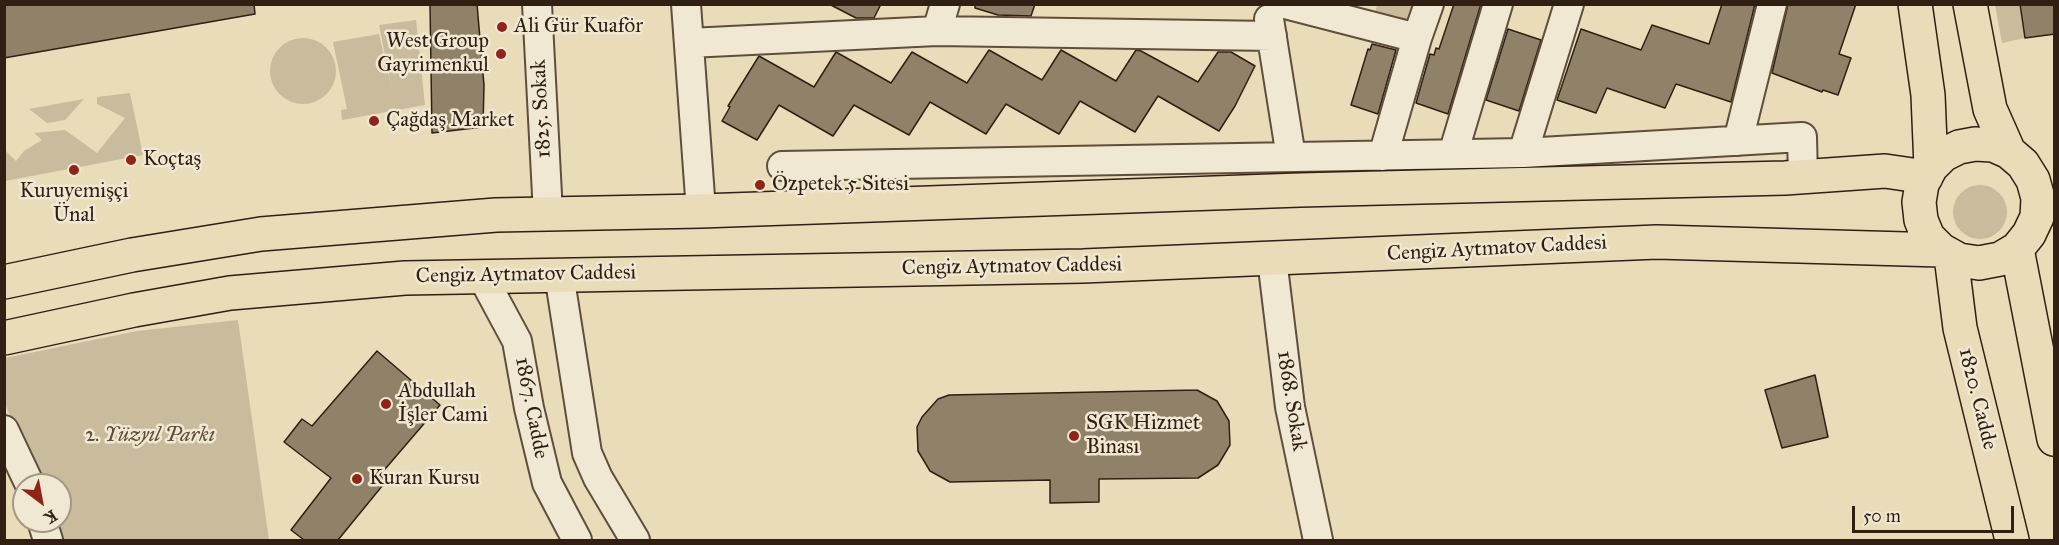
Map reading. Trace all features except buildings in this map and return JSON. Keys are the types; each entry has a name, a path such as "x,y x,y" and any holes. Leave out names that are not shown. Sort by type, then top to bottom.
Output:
{"main road":[{"name":"1820. Cadde","path":"1915,4 1928,95 1928,172 1918,202 1921,220 1928,237 1946,253 1960,328 2012,540"},
{"path":"1970,4 1990,109 2016,158 2033,180 2038,198 2037,217 2020,246 2055,439"},
{"path":"4,282 153,250 261,234 430,218 1300,190 1803,177 1885,171 1928,172 1951,151 1976,144 1993,146 2055,179"},
{"name":"Cengiz Aytmatov Caddesi","path":"4,338 123,312 230,293 343,281 558,274 1083,266 1657,242 1946,253 1959,260 1979,263 2000,259 2020,246 2055,245"}],"street":[{"name":"1825. Sokak","path":"537,4 548,214"},
{"path":"686,4 701,211"},
{"path":"1267,4 1291,157"},
{"path":"1285,4 1417,38"},
{"path":"1383,156 1429,4"},
{"path":"1453,154 1497,4"},
{"path":"1524,153 1569,4"},
{"path":"1738,141 1772,4"},
{"path":"689,43 941,18 1272,36"},
{"path":"782,166 1524,153 1802,137 1803,177"},
{"name":"1868. Sokak","path":"1272,259 1290,407 1317,540"},
{"path":"558,274 587,453 608,497 635,540"},
{"name":"1867. Cadde","path":"482,276 517,341 529,408 547,483 577,540"},
{"path":"4,430 24,473"}],"green space":[{"path":"1377,5 1429,5 1417,38 1371,26"},
{"path":"1995,5 2020,5 2025,38 2002,43"},
{"path":"416,20 425,105 342,120 341,110 347,109 333,42 379,34 392,90 379,25"},
{"path":"303,38 316,41 326,48 333,58 336,71 333,84 326,94 316,101 303,104 290,101 280,94 273,84 270,71 273,58 280,48 290,41"},
{"path":"130,93 143,155 5,181 5,150 16,161 24,151 42,140 34,133 65,130 97,153 125,118 97,104 97,97"},
{"path":"84,99 65,120 47,123 29,109"},
{"path":"1980,185 1990,187 1999,193 2005,202 2007,212 2005,222 1999,231 1990,237 1980,239 1970,237 1961,231 1955,222 1953,212 1955,202 1961,193 1970,187"},
{"name":"2. Yüzyıl Parkı","path":"238,320 269,540 58,540 56,533 72,533 72,473 36,473 5,404 5,358 137,331"}],"place":[{"name":"Ali Gür Kuaför","path":"502,27"},
{"name":"West Group Gayrimenkul","path":"501,54"},
{"name":"Çağdaş Market","path":"374,121"},
{"name":"Koçtaş","path":"131,160"},
{"name":"Kuruyemişçi Ünal","path":"74,170"},
{"name":"Özpetek 5 Sitesi","path":"760,185"},
{"name":"Abdullah İşler Cami","path":"386,404"},
{"name":"SGK Hizmet Binası","path":"1074,436"},
{"name":"Kuran Kursu","path":"357,479"}]}
